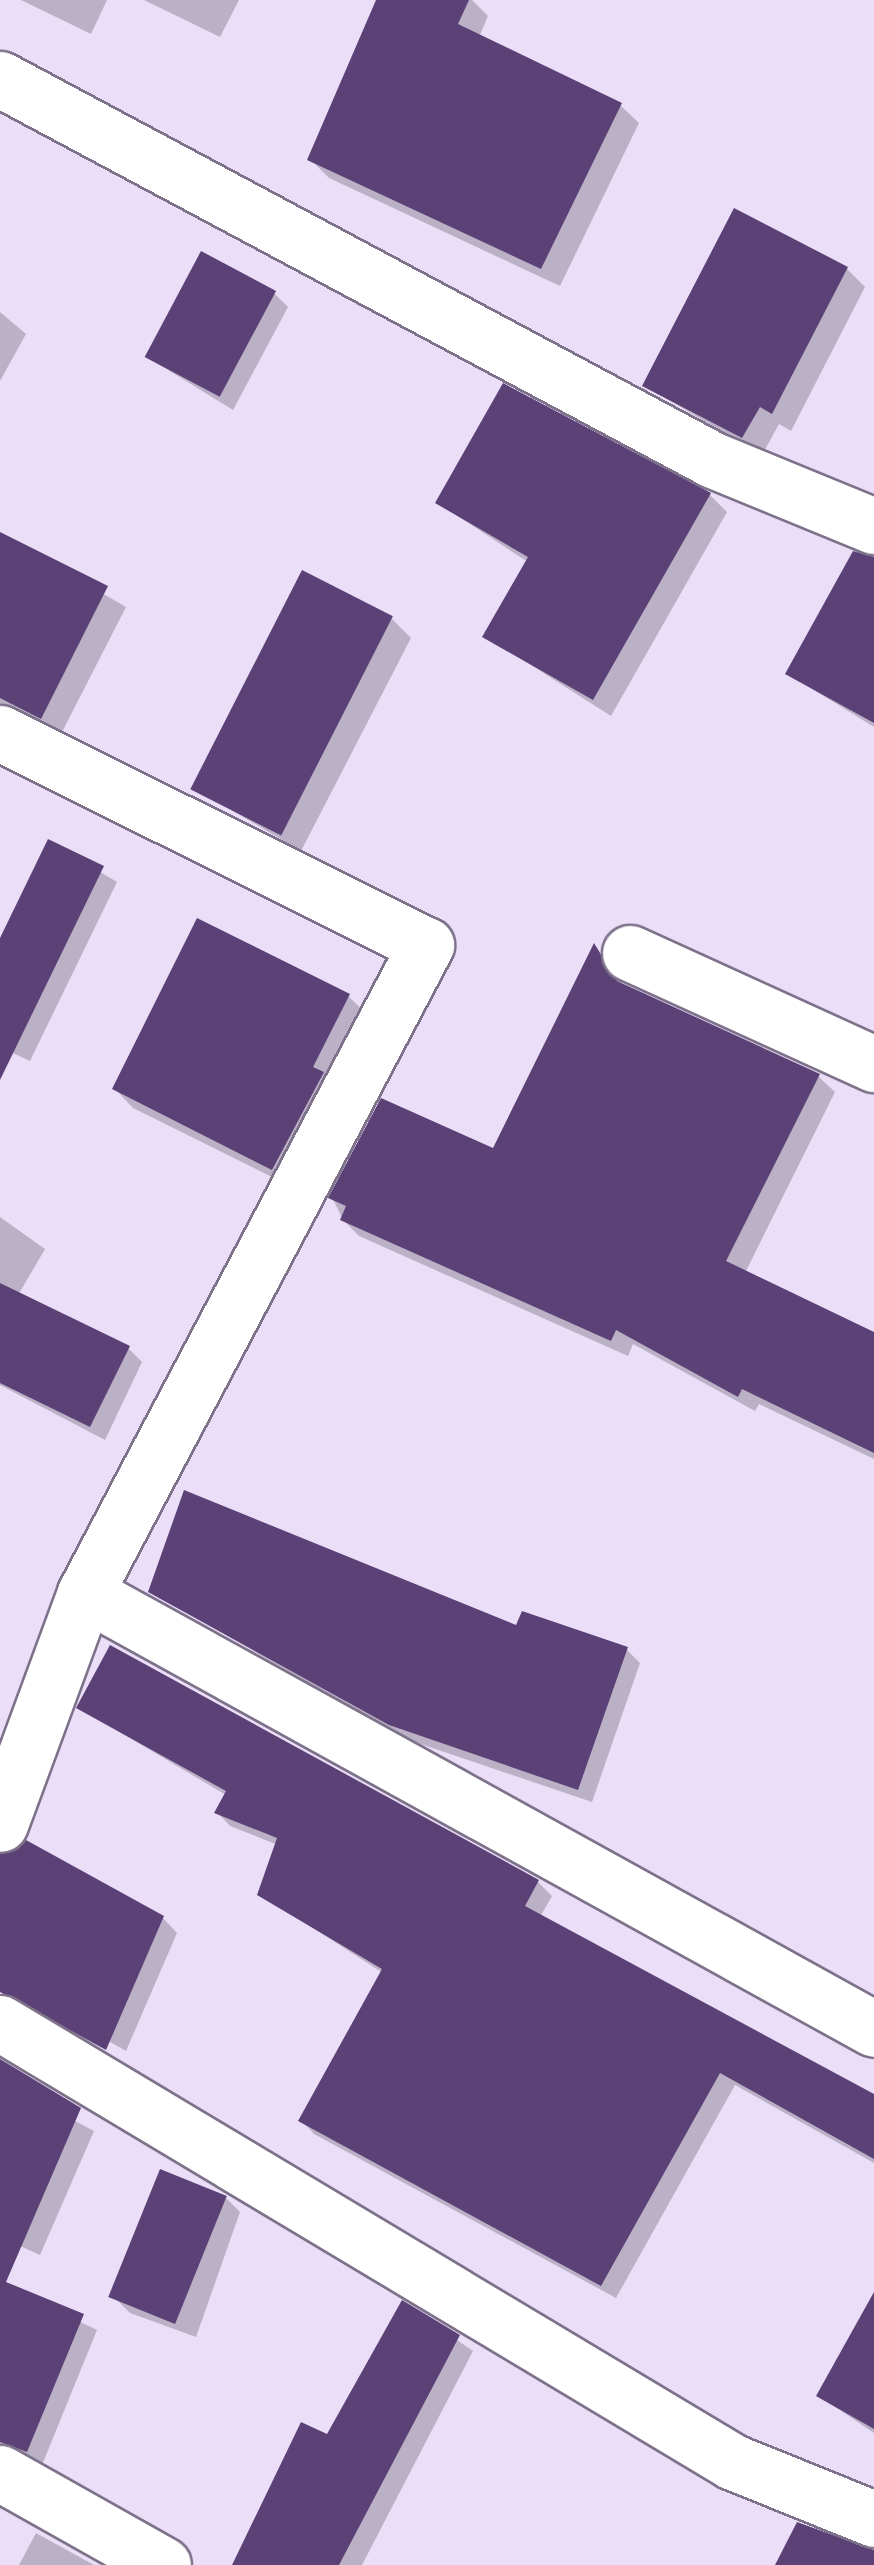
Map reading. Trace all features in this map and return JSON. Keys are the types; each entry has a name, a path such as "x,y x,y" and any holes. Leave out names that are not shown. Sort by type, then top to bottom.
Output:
{"street":[{"path":"0,79 713,460 863,521"},
{"path":"0,733 426,945 85,1593 0,1824"},
{"path":"630,953 874,1064"},
{"path":"85,1593 874,2029"},
{"path":"0,2023 733,2462 874,2519"},
{"path":"0,2472 163,2565"}],"building":[{"path":"376,0 469,0 458,24 622,103 541,269 307,160"},
{"path":"734,208 848,267 772,414 760,407 742,438 642,386"},
{"path":"201,251 276,291 220,397 145,357"},
{"path":"503,383 711,493 593,700 482,637 528,557 435,503"},
{"path":"0,532 108,586 41,719 0,698"},
{"path":"853,551 874,557 874,723 785,674"},
{"path":"302,570 393,616 281,835 190,789"},
{"path":"48,839 104,866 0,1080 0,938"},
{"path":"197,918 350,994 313,1067 324,1072 272,1170 112,1089"},
{"path":"594,943 617,981 820,1074 726,1261 874,1332 874,1453 742,1389 738,1397 616,1330 611,1341 340,1220 346,1206 328,1198 381,1098 493,1148"},
{"path":"0,1283 130,1346 90,1427 0,1383"},
{"path":"184,1490 516,1625 522,1611 628,1647 578,1790 389,1725 148,1592"},
{"path":"110,1645 539,1880 525,1906 874,2094 874,2159 720,2073 601,2286 298,2121 382,1969 257,1895 277,1838 214,1813 226,1791 76,1708"},
{"path":"26,1840 164,1916 106,2050 0,1992 0,1854"},
{"path":"0,2059 81,2108 6,2282 84,2314 27,2452 0,2442"},
{"path":"160,2169 227,2196 175,2324 108,2297"},
{"path":"874,2292 874,2429 816,2396"},
{"path":"402,2300 460,2335 339,2565 232,2565 301,2422 327,2434"},
{"path":"797,2522 874,2550 874,2565 775,2565"}]}
